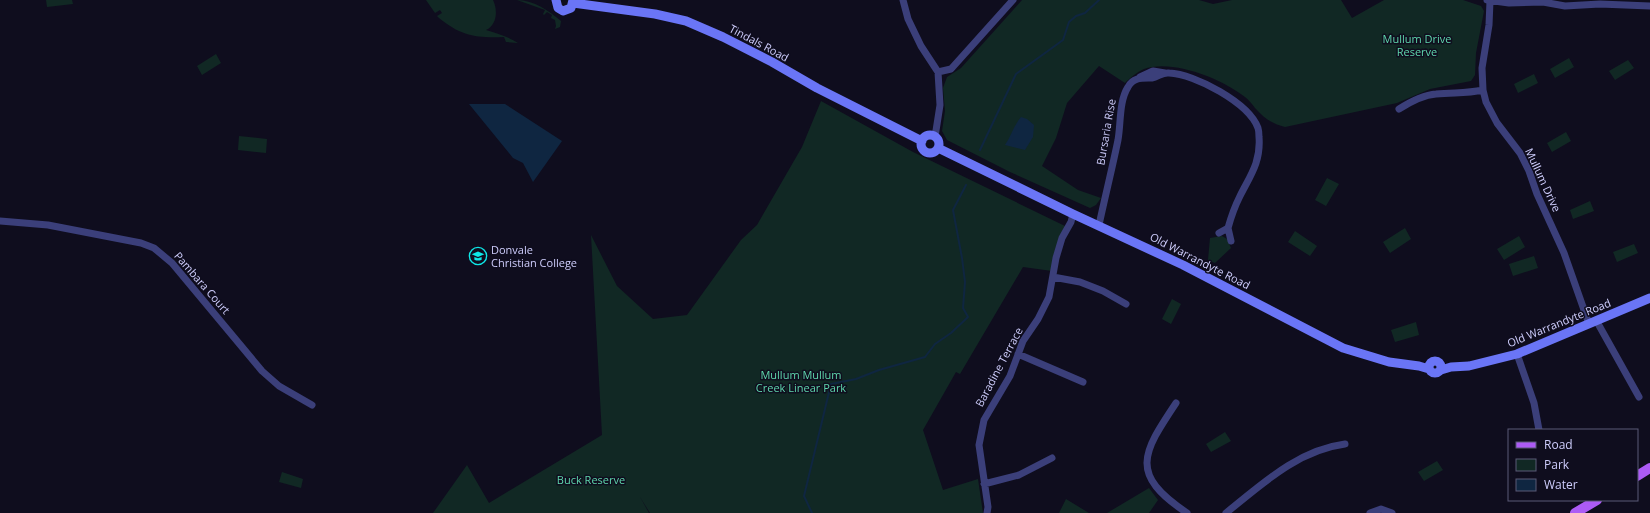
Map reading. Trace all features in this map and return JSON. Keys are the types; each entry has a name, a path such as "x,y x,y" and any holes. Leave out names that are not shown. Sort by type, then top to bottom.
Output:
{"main road":[{"path":"556,0 558,8 563,11 571,8 573,1"},
{"name":"Tindals Road","path":"573,1 655,14 691,23 744,48 817,88 922,141"},
{"path":"928,136 935,137 939,143 938,148 932,153 926,152 922,146 922,141 928,136"},
{"name":"Old Warrandyte Road","path":"938,148 1073,214 1183,265 1343,348 1389,362 1430,366 1436,361 1441,367 1469,366 1517,354 1650,298"},
{"path":"1638,475 1650,468"},
{"path":"1575,513 1594,501"}],"street":[{"path":"904,0 908,20 921,46 938,72 940,105 935,137"},
{"path":"938,72 951,69 1013,0"},
{"path":"1489,0 1509,3 1543,2 1565,6 1611,2 1650,6"},
{"name":"Mullum Drive","path":"1489,0 1489,25 1482,68 1483,90 1486,102 1491,113 1520,153 1529,171 1537,194 1564,253 1592,322 1639,397"},
{"name":"Bursaria Rise","path":"1099,226 1118,138 1124,96 1128,86 1132,81 1138,78 1154,77 1165,73 1187,76 1218,90 1235,101 1249,115 1258,128 1260,144 1258,160 1252,175 1239,197 1228,228"},
{"path":"1399,109 1413,101 1427,96 1436,94 1462,94 1483,90"},
{"name":"Baradine Terrace","path":"987,513 979,445 984,420 1010,376 1023,341 1038,319 1049,297 1056,258 1062,238 1071,222 1073,214"},
{"name":"Pambara Court","path":"0,221 48,225 141,243 154,248 172,263 262,371 279,386 312,405"},
{"path":"1219,233 1228,228 1231,240"},
{"path":"1053,276 1080,282 1103,291 1126,304"},
{"path":"1018,354 1083,382"},
{"path":"1517,354 1534,403 1540,429"},
{"path":"1176,403 1154,436 1148,454 1147,464 1150,479 1159,491 1168,500 1187,513"},
{"path":"1226,513 1275,473 1292,463 1316,451 1345,444"},
{"path":"984,484 1019,475 1052,458"},
{"path":"1370,513 1381,509 1392,513"}],"green space":[{"path":"46,0 72,0 73,4 47,7"},
{"path":"426,0 493,0 496,8 496,17 490,28 486,30 507,37 518,43 506,42 504,37 469,35 454,29 437,16 442,13 440,10 435,13"},
{"path":"517,0 523,0 535,4 546,10 561,21 560,27 555,29 555,20 551,18 552,15 547,12 544,15 543,14 545,10"},
{"name":"Mullum Drive Reserve","path":"1022,0 1199,0 1213,4 1232,0 1341,0 1352,18 1384,0 1463,0 1481,6 1484,11 1476,53 1475,75 1471,81 1430,89 1397,103 1285,127 1265,118 1258,112 1248,99 1235,90 1197,72 1169,67 1156,67 1141,70 1125,83 1099,66 1067,103 1056,138 1042,166 1078,190 1101,198 1096,205 1090,208 1010,172 947,140 942,131 945,111 943,88 947,77 961,68"},
{"path":"216,54 221,63 202,75 197,66"},
{"path":"1569,58 1574,67 1555,78 1550,69"},
{"path":"1628,60 1634,68 1615,80 1609,71"},
{"path":"1534,74 1538,83 1518,93 1514,84"},
{"name":"Mullum Mullum Creek Linear Park","path":"821,101 913,152 1065,226 1052,271 1023,267 960,374 956,372 923,430 943,490 978,479 983,513 650,513 640,497 649,513 433,513 467,465 489,503 602,435 591,235 617,286 653,319 687,315 741,240 757,225 802,147"},
{"path":"1566,132 1571,141 1552,152 1547,143"},
{"path":"239,136 267,139 266,153 238,150"},
{"path":"1327,178 1339,184 1326,206 1315,200"},
{"path":"1590,201 1594,211 1573,219 1570,210"},
{"path":"1405,228 1411,239 1390,253 1383,242"},
{"path":"1295,231 1317,246 1310,256 1288,242"},
{"path":"1222,236 1227,239 1231,248 1215,263 1208,260 1210,238"},
{"path":"1519,236 1525,247 1504,260 1497,249"},
{"path":"1634,244 1638,253 1617,262 1613,252"},
{"path":"1534,256 1538,268 1513,276 1509,264"},
{"path":"1172,299 1181,304 1171,324 1162,319"},
{"path":"1416,322 1419,335 1395,342 1391,330"},
{"path":"1225,432 1231,441 1211,452 1206,444"},
{"path":"1437,461 1443,470 1424,481 1418,472"},
{"path":"282,472 303,479 301,488 279,482"},
{"path":"1149,488 1158,500 1149,513 1107,513"},
{"path":"1066,499 1089,513 1059,513"}],"water":[{"path":"469,104 505,104 562,141 533,182 523,163 513,158"},
{"path":"1021,117 1027,119 1034,125 1033,137 1025,150 1005,145 1016,123"}],"waterway":[{"path":"980,150 1016,74 1063,40 1069,22 1076,16 1085,13 1099,0"},
{"path":"812,513 804,496 831,384 856,379 879,370 925,357 935,344 951,333 968,317 963,308 965,282 953,210 966,185"}],"place":[{"name":"Donvale Christian College","path":"478,256"}],"park label":[{"name":"Buck Reserve","path":"591,480"}]}
